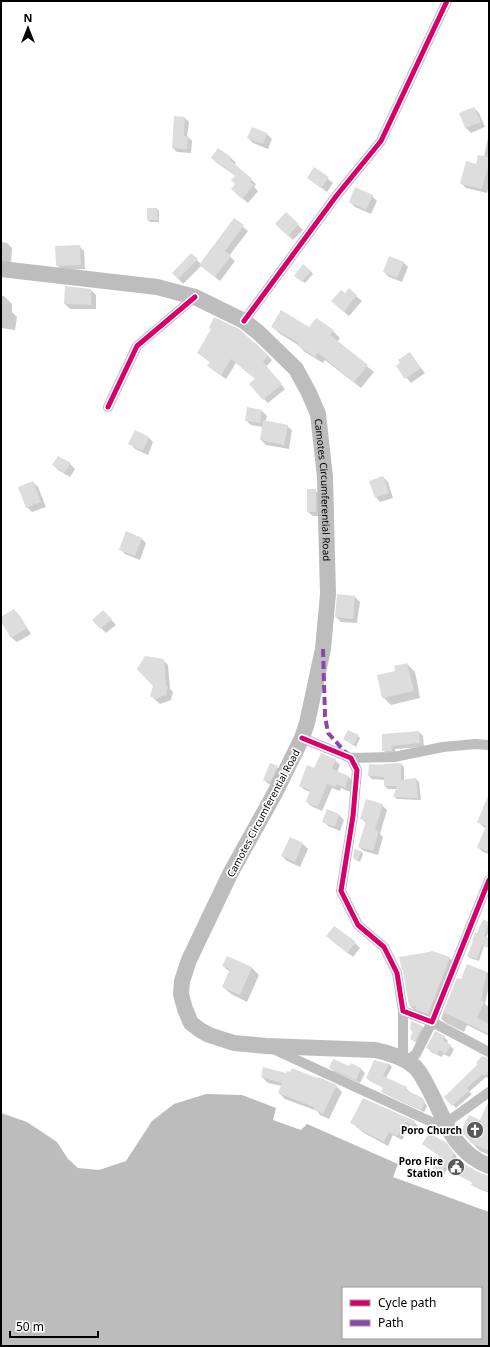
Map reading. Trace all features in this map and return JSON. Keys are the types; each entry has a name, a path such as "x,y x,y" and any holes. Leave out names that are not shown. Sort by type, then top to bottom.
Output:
{"main road":[{"name":"Camotes Circumferential Road","path":"1,269 157,287 195,297 244,322 268,342 296,369 318,414 325,477 328,594 323,649 307,723 302,738 276,791 230,874 189,960 182,981 181,994 191,1023 200,1030 234,1043 266,1046 376,1050 391,1053 405,1060 416,1068 423,1077 447,1127 464,1151 489,1166"}],"street":[{"path":"244,322 337,195 381,141 447,1"},
{"path":"108,407 137,346 195,297"},
{"path":"302,738 351,758 394,757 443,747 475,744 489,745"},
{"path":"351,758 357,770 353,816 341,891 358,926 384,947 397,973 403,1011 405,1060 416,1054 432,1022 489,880"},
{"path":"403,1011 432,1022 489,1052"},
{"path":"266,1046 447,1127 489,1092"}],"shaded area":[{"path":"206,1094 242,1095 276,1108 273,1120 301,1130 307,1124 398,1164 393,1177 489,1212 489,1346 1,1346 1,1113 27,1122 57,1142 68,1159 78,1168 99,1170 126,1161 152,1121 174,1104"}],"building":[{"path":"474,107 481,122 465,128 459,113"},
{"path":"174,116 185,117 184,136 188,136 187,149 172,148"},
{"path":"252,127 267,133 263,144 247,138"},
{"path":"218,148 231,157 230,160 252,179 250,182 254,185 242,199 231,189 235,184 231,180 236,175 211,158"},
{"path":"478,155 489,157 489,163 482,189 460,184 466,161 476,164"},
{"path":"314,167 329,177 321,188 307,178"},
{"path":"355,187 373,195 366,210 349,202"},
{"path":"147,208 157,208 158,220 147,220"},
{"path":"286,212 299,224 288,236 275,224"},
{"path":"234,218 244,225 225,251 231,256 215,277 199,265"},
{"path":"80,245 81,265 56,266 55,246"},
{"path":"191,253 198,259 178,279 172,273"},
{"path":"389,256 404,262 397,278 383,272"},
{"path":"303,264 311,271 302,282 294,276"},
{"path":"65,286 91,289 91,305 64,304"},
{"path":"349,288 357,295 344,312 331,301 341,290 345,293"},
{"path":"281,310 309,327 316,318 334,330 330,335 368,365 354,382 318,353 315,357 297,345 299,343 271,327"},
{"path":"214,317 239,329 268,355 263,362 282,384 263,400 249,384 255,379 231,359 221,375 207,366 210,362 197,353 211,329 209,328"},
{"path":"410,352 421,368 405,379 396,366 400,363 398,360"},
{"path":"247,407 262,410 260,423 245,421"},
{"path":"263,420 288,425 284,445 260,440"},
{"path":"135,430 149,437 143,451 128,444"},
{"path":"58,456 71,463 64,473 52,465"},
{"path":"383,476 389,493 375,498 369,481"},
{"path":"33,481 41,502 26,508 18,487"},
{"path":"307,489 316,489 316,512 307,512"},
{"path":"126,531 142,538 135,556 119,550"},
{"path":"337,594 355,596 353,619 335,617"},
{"path":"14,609 27,628 11,638 1,622 1,617"},
{"path":"103,610 112,619 100,629 92,620"},
{"path":"145,656 164,659 166,686 168,686 166,695 155,699 150,696 153,686 137,669"},
{"path":"407,663 414,691 382,698 377,675 395,671 394,666"},
{"path":"348,730 359,735 353,745 343,739"},
{"path":"419,731 420,743 391,746 392,751 382,751 382,734"},
{"path":"321,753 336,759 332,769 349,776 345,788 337,784 335,787 327,784 318,807 306,802 310,790 299,786 307,765 314,768"},
{"path":"270,763 278,766 270,782 263,780"},
{"path":"401,763 401,780 416,778 418,798 393,797 397,786 384,786 384,777 368,776 369,764 384,765 383,764"},
{"path":"489,794 489,852 477,847 486,826 477,822"},
{"path":"366,799 383,804 375,830 379,831 373,851 358,847 366,821 360,819"},
{"path":"327,809 339,814 335,827 322,822"},
{"path":"290,837 303,843 295,862 281,856"},
{"path":"354,849 361,851 358,860 353,859"},
{"path":"483,919 489,922 484,936 489,938 489,948 482,945 477,959 467,956 475,933 477,933"},
{"path":"334,926 356,942 347,953 326,936"},
{"path":"432,951 450,957 428,1014 415,1009 416,1006 409,1006 399,957"},
{"path":"227,956 252,967 240,995 222,987 230,969 222,966"},
{"path":"467,964 487,972 481,1000 484,1002 477,1018 489,1024 489,1034 443,1012 457,978 461,979"},
{"path":"411,1021 423,1026 415,1042 410,1039 413,1031 410,1029"},
{"path":"435,1031 445,1036 443,1040 451,1045 446,1054 439,1050 437,1054 426,1048"},
{"path":"482,1056 489,1058 489,1073 484,1076 483,1074 467,1088 469,1091 452,1106 444,1097 478,1064 476,1063"},
{"path":"333,1059 349,1066 351,1063 361,1068 356,1080 329,1068"},
{"path":"374,1060 389,1064 383,1076 407,1087 406,1090 423,1098 425,1102 421,1110 381,1092 383,1087 366,1078"},
{"path":"263,1067 286,1073 287,1071 290,1072 292,1068 337,1085 323,1114 313,1109 314,1107 278,1093 282,1083 261,1077"},
{"path":"363,1098 415,1121 413,1126 406,1122 397,1136 389,1132 384,1142 359,1129 359,1127 350,1123"},
{"name":"Poro Church","path":"489,1100 489,1151 471,1143 461,1131 469,1115 480,1120"},
{"path":"429,1133 447,1143 454,1153 452,1157 480,1173 489,1176 489,1192 471,1185 472,1182 445,1167 439,1176 431,1172 439,1156 422,1144"}],"marked path":[{"path":"323,649 325,716 328,733 348,755"}],"cycle path":[{"path":"244,321 337,195 381,141 447,1"},
{"path":"108,407 137,346 195,297"},
{"path":"302,738 351,758 357,770 353,816 341,891 358,925 384,947 397,973 403,1011 432,1022 489,880"}],"place":[{"name":"Poro Church","path":"475,1130"},
{"name":"Poro Fire Station","path":"456,1167"}]}
